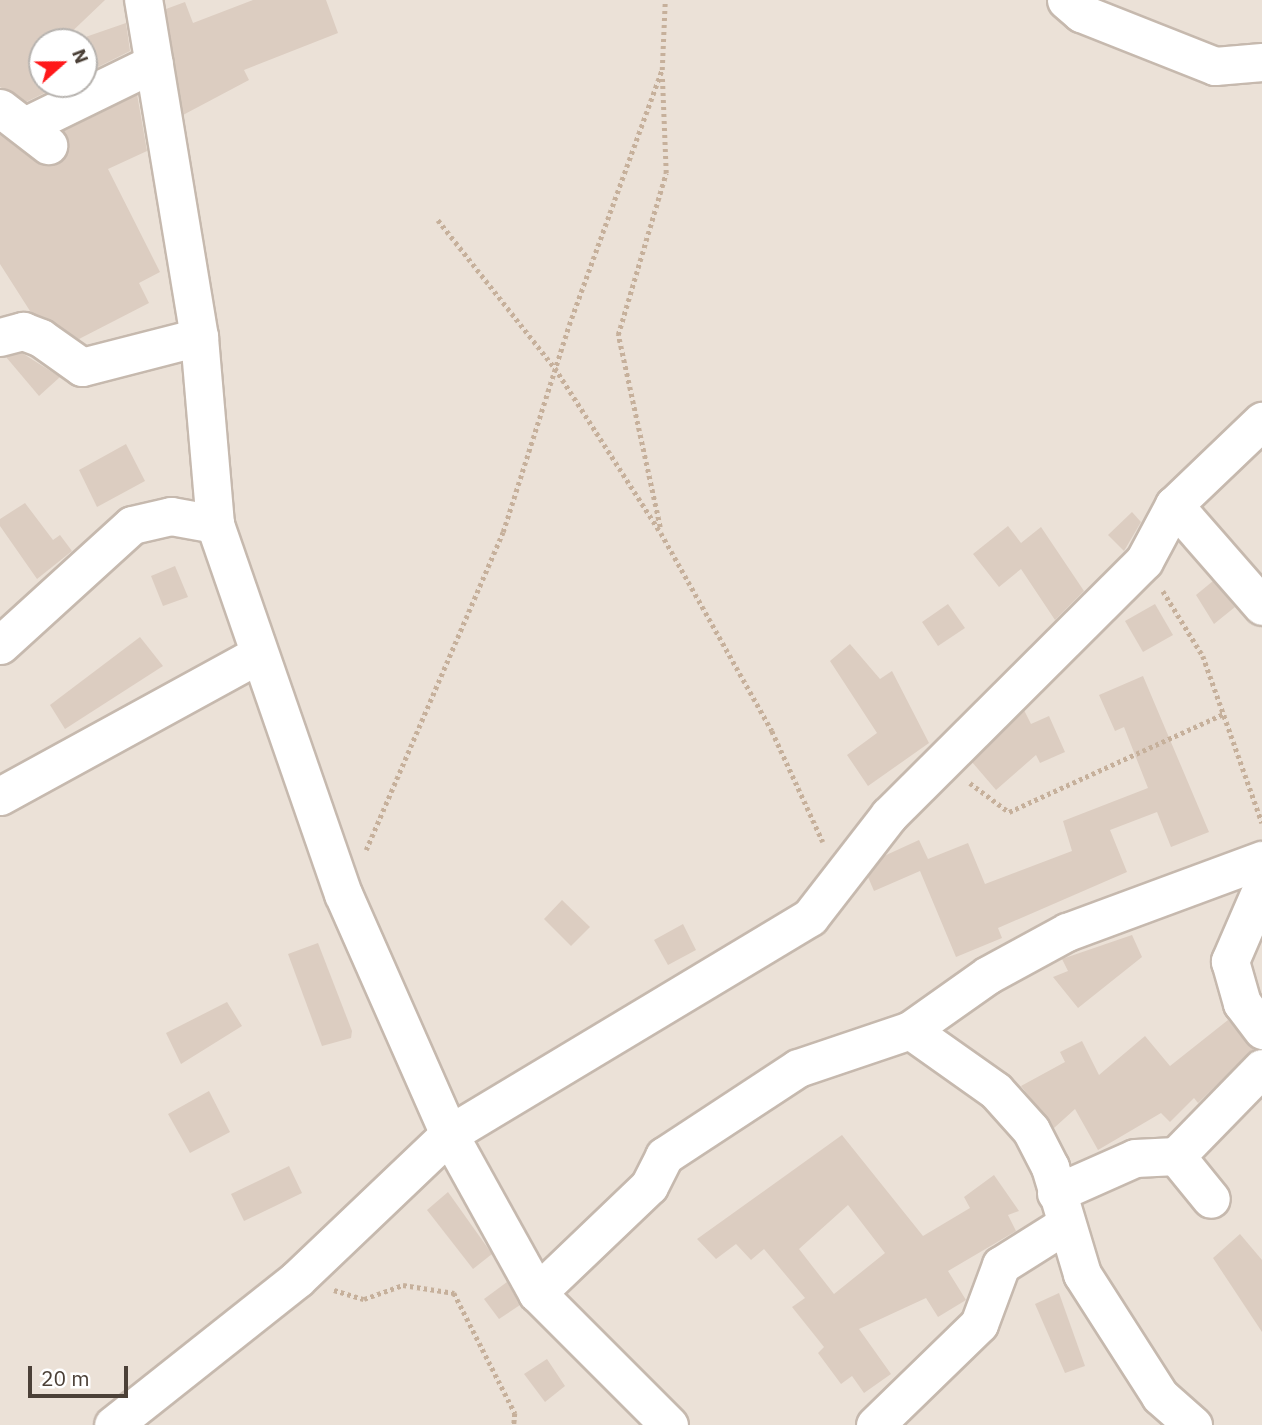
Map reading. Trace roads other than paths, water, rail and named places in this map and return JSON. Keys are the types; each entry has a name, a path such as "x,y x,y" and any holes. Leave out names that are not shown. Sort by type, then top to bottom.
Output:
{"street":[{"path":"143,0 199,337 215,524 258,655 343,894 449,1134 537,1293 668,1425"},
{"path":"1066,0 1081,13 1215,66 1262,62"},
{"path":"25,126 154,63"},
{"path":"0,337 23,331 41,338 82,367 199,337"},
{"path":"113,1425 297,1279 449,1134 810,917 838,876 942,762 1144,561 1174,505 1262,421"},
{"path":"1174,505 1262,606"},
{"path":"0,645 132,525 171,516 215,524"},
{"path":"0,796 258,655"},
{"path":"537,1293 649,1186 664,1156 798,1068 910,1030 988,975 1067,932 1262,860"},
{"path":"1262,887 1230,961 1242,1003 1262,1030"},
{"path":"910,1030 996,1091 1031,1130 1082,1274 1118,1337 1160,1396 1194,1425"},
{"path":"875,1425 946,1363 979,1324 1001,1265 1061,1209 1135,1158 1176,1156 1262,1068"},
{"path":"1176,1156 1211,1199"}]}
